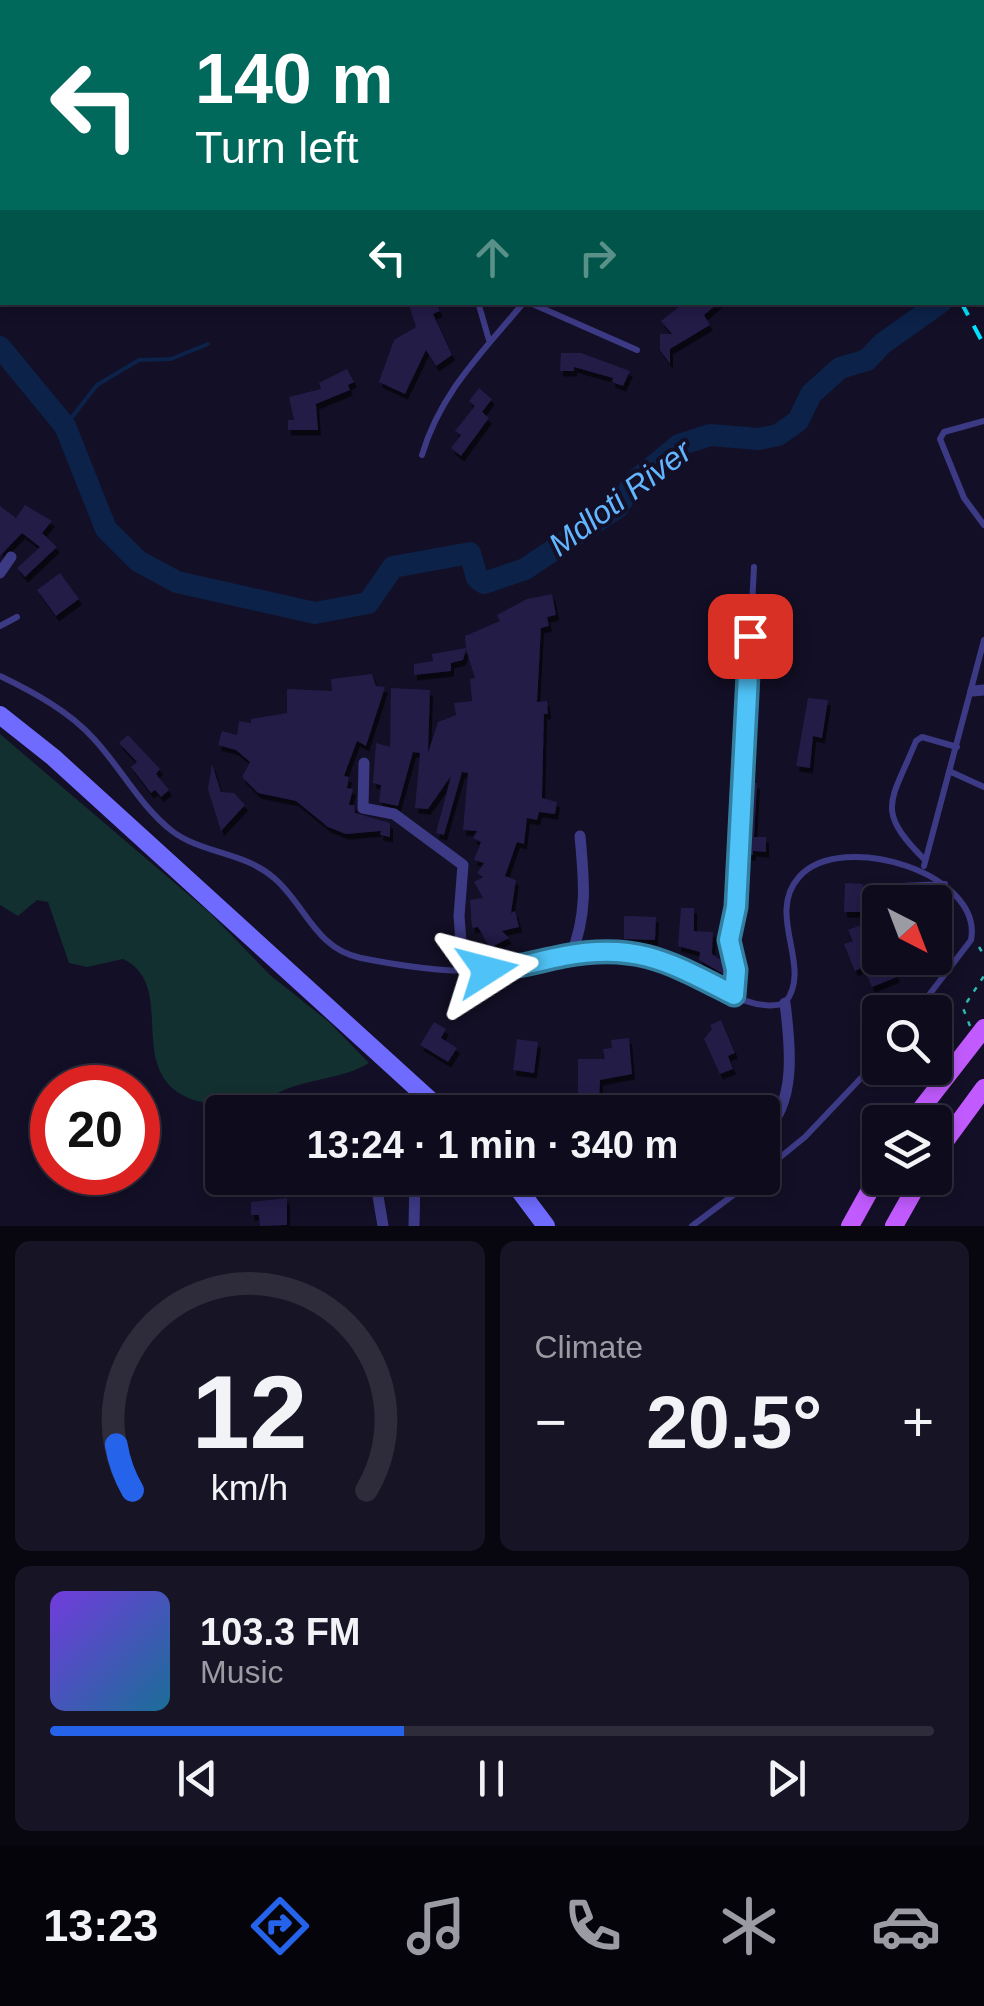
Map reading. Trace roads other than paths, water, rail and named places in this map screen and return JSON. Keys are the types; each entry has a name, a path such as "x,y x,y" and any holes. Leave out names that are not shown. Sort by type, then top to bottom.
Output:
{"main road":[{"path":"925,1105 982,1031"},
{"path":"952,1132 984,1088"},
{"path":"850,1226 867,1195"},
{"path":"894,1226 911,1195"}],"street":[{"path":"0,573 10,556"},
{"path":"0,715 65,768 424,1095"},
{"path":"364,763 363,808 394,814 462,865 459,927 463,969"},
{"path":"570,955 584,924 586,899 580,836"},
{"path":"780,1105 789,1070 785,1003"},
{"path":"378,1195 383,1226"},
{"path":"414,1195 414,1226"},
{"path":"523,1195 546,1226"}],"lane":[{"path":"479,305 490,341"},
{"path":"422,455 442,402 523,305"},
{"path":"533,305 637,350"},
{"path":"984,421 944,432 940,439 964,498 984,525"},
{"path":"734,995 736,970 729,940 736,907 754,567"},
{"path":"0,626 17,617"},
{"path":"924,863 949,771 979,690 984,640"},
{"path":"0,676 47,701 93,737 133,790 175,833 266,870 291,894 330,944 360,958 463,969 511,968 570,955 623,952 687,968 764,1008 785,1003 796,980 786,928 791,890 798,878 825,862 847,856 924,863"},
{"path":"929,995 975,932 971,912 895,830 890,810 916,740 922,737 957,747"},
{"path":"949,771 984,786"},
{"path":"924,885 946,884"},
{"path":"780,1157 862,1077"},
{"path":"692,1226 733,1195"}],"waterway":[{"name":"Mdloti River","path":"0,347 65,426 106,529 138,561 177,582 315,613 368,603 393,567 470,553 477,578 484,583 525,569 618,507 634,482 679,445 710,435 759,439 778,435 798,421 811,394 840,368 867,360 882,344 937,305"},
{"path":"65,426 97,385 139,360 171,359 208,344"}],"railway":[{"path":"963,305 984,345"}]}
